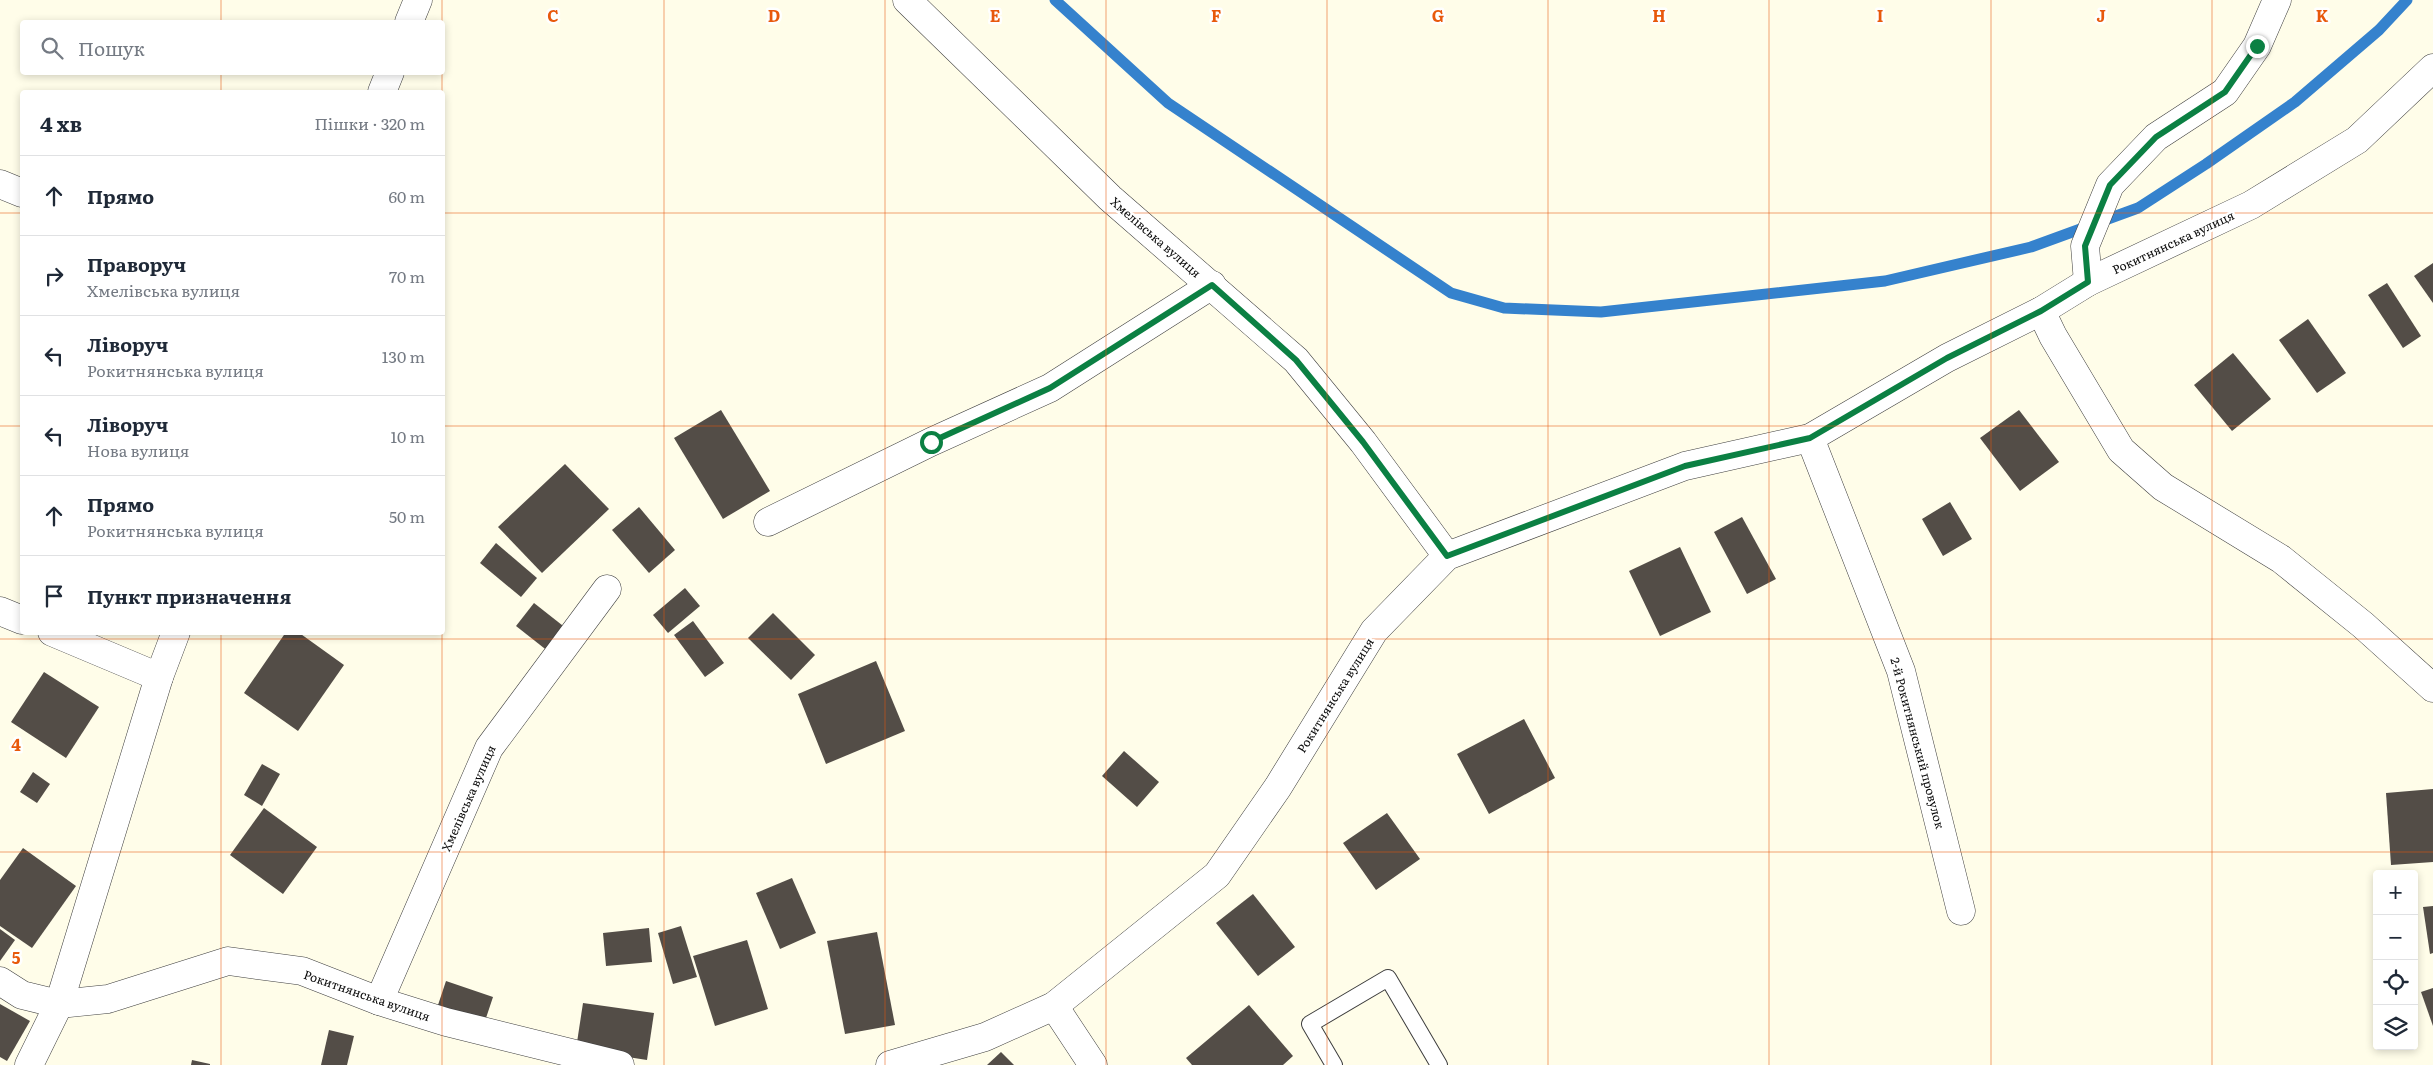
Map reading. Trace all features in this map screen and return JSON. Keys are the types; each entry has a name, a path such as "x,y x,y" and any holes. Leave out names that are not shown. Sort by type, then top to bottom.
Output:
{"street":[{"path":"410,20 418,0"},
{"name":"Хмелівська вулиця","path":"907,0 1110,198 1296,360 1363,442 1447,556"},
{"path":"2088,282 2085,246 2110,185 2156,137 2225,92 2257,46 2277,0"},
{"name":"Рокитнянська вулиця","path":"890,1065 985,1037 1054,1006 1217,875 1278,787 1374,631 1447,556 1685,466 1810,438 1947,358 2041,311 2088,282 2250,205 2348,145 2420,83 2433,68"},
{"path":"383,90 389,75"},
{"path":"0,184 20,192"},
{"path":"768,522 931,442 1050,388 1212,285"},
{"path":"2041,311 2053,336 2121,450 2163,487 2281,560 2364,625 2433,688"},
{"name":"2-й Рокитнянський провулок","path":"1810,438 1901,671 1961,911"},
{"name":"Хмелівська вулиця","path":"379,1001 489,748 607,589"},
{"path":"0,611 20,619"},
{"path":"59,635 159,677"},
{"path":"29,1065 58,1004 159,677 175,635"},
{"name":"Рокитнянська вулиця","path":"0,981 22,995 58,1004 108,999 228,961 302,971 379,1001 446,1022 620,1065"},
{"path":"1054,1006 1093,1065"}],"lane":[{"path":"1334,1065 1310,1024 1388,978 1439,1065"}],"building":[{"path":"2433,263 2433,303 2414,276"},
{"path":"2387,283 2421,336 2403,348 2368,295"},
{"path":"2308,319 2346,373 2317,393 2279,340"},
{"path":"2233,353 2271,399 2232,431 2194,385"},
{"path":"721,410 770,491 723,519 674,438"},
{"path":"2019,410 2059,462 2020,491 1980,438"},
{"path":"565,464 609,509 542,573 498,527"},
{"path":"1950,502 1972,539 1943,556 1922,519"},
{"path":"639,507 675,550 649,573 612,530"},
{"path":"1742,517 1776,579 1747,594 1714,532"},
{"path":"496,543 537,578 521,597 480,563"},
{"path":"1680,547 1711,612 1660,636 1629,571"},
{"path":"685,588 700,606 668,633 653,615"},
{"path":"534,603 567,629 549,652 516,626"},
{"path":"773,613 815,655 791,680 748,638"},
{"path":"693,621 724,663 705,677 674,635"},
{"path":"284,635 302,635 344,665 298,731 244,693"},
{"path":"876,661 905,731 826,764 798,694"},
{"path":"44,672 99,707 66,758 11,722"},
{"path":"1524,719 1555,778 1489,814 1457,754"},
{"path":"1124,751 1159,782 1137,807 1102,776"},
{"path":"262,764 280,774 262,806 244,795"},
{"path":"33,772 50,784 37,803 20,792"},
{"path":"2433,789 2433,862 2391,865 2386,793"},
{"path":"264,808 317,847 283,894 230,855"},
{"path":"1387,813 1420,859 1376,890 1343,843"},
{"path":"23,848 76,886 32,948 0,926 0,880"},
{"path":"792,878 816,933 780,949 756,893"},
{"path":"1253,894 1295,947 1258,976 1216,923"},
{"path":"2433,906 2433,953 2430,954 2423,907"},
{"path":"681,926 697,977 673,984 658,933"},
{"path":"649,928 652,962 606,966 603,933"},
{"path":"0,929 15,940 0,961"},
{"path":"877,932 895,1025 845,1034 827,941"},
{"path":"747,940 768,1009 715,1026 693,956"},
{"path":"446,981 493,997 483,1027 436,1011"},
{"path":"2433,988 2433,1026 2421,992"},
{"path":"583,1003 654,1013 647,1060 576,1049"},
{"path":"0,1004 30,1021 7,1061 0,1057"},
{"path":"1249,1005 1293,1056 1283,1065 1192,1065 1186,1058"},
{"path":"329,1030 354,1036 347,1065 321,1065"},
{"path":"1001,1052 1014,1065 987,1065"},
{"path":"192,1060 210,1064 210,1065 191,1065"}],"waterway":[{"path":"1055,0 1168,103 1451,293 1504,308 1601,312 1885,281 2031,247 2138,208 2206,164 2295,102 2379,30 2407,0"}],"route":[{"path":"931,442 1050,388 1212,285 1296,360 1363,442 1447,556 1685,466 1810,438 1887,395 1947,358 2041,311 2088,282 2085,246 2110,185 2156,137 2225,92 2257,46"}]}
